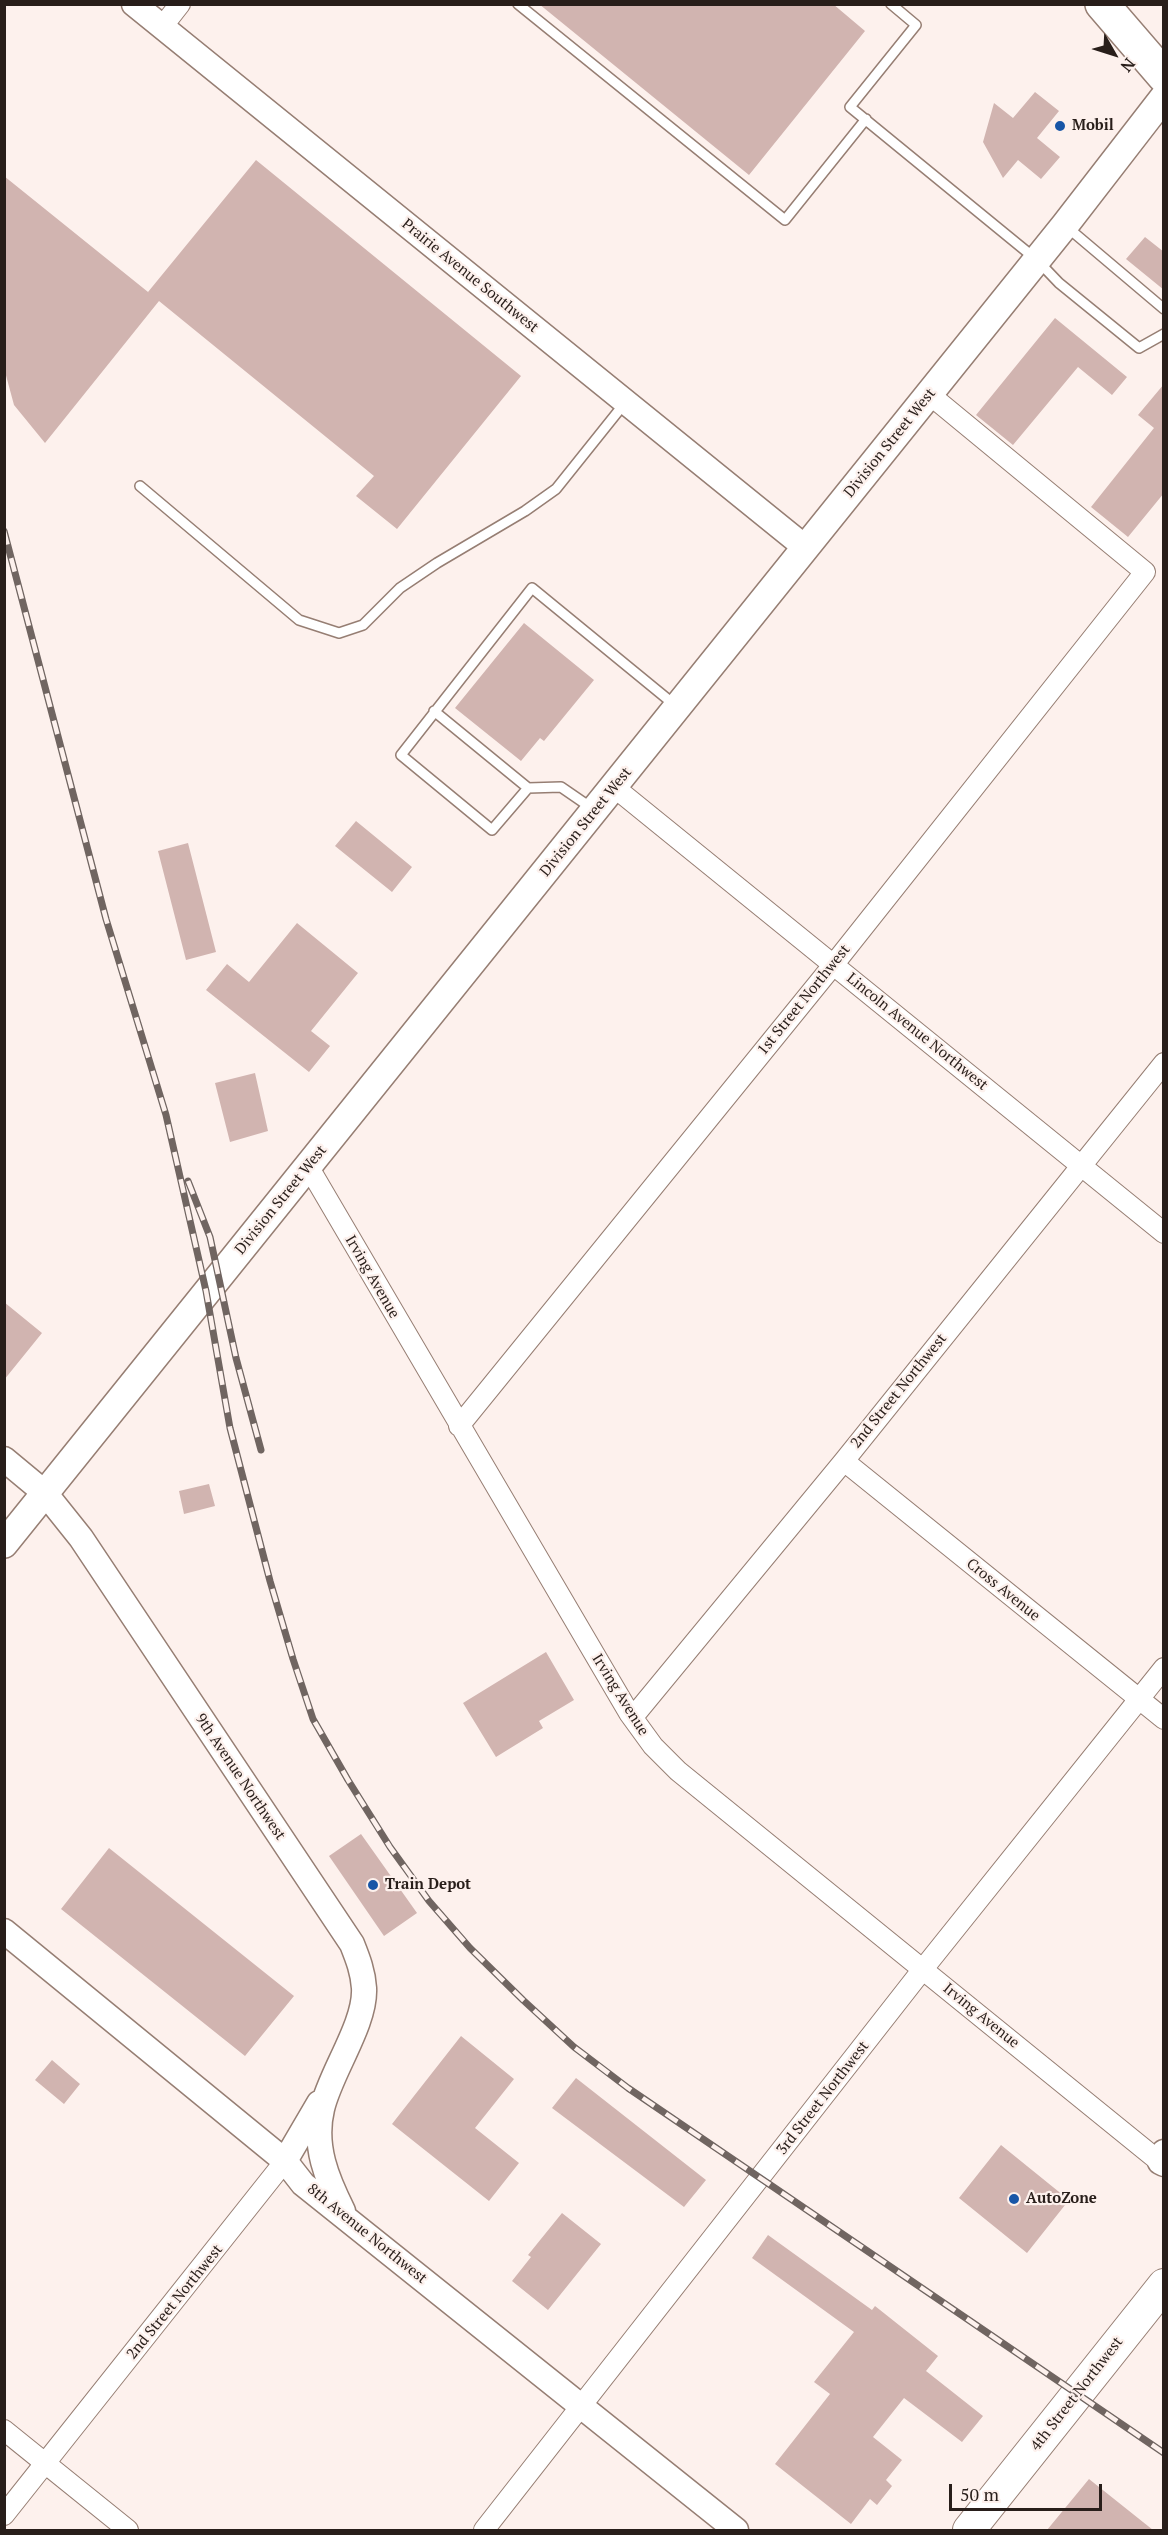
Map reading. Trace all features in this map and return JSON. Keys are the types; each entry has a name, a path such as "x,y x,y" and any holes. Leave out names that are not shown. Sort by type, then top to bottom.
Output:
{"highway":[{"path":"1102,4 1164,76"}],"main road":[{"name":"Division Street West","path":"4,1544 1037,260 1164,97"},
{"name":"4th Street Northwest","path":"969,2530 1164,2285"}],"street":[{"name":"Prairie Avenue Southwest","path":"134,4 806,548"},
{"path":"162,27 180,4"},
{"name":"1st Street Northwest","path":"459,1426 834,964 1145,572 929,394"},
{"name":"Lincoln Avenue Northwest","path":"614,787 1164,1233"},
{"name":"2nd Street Northwest","path":"633,1718 844,1461 1164,1063"},
{"name":"Irving Avenue","path":"308,1167 459,1426 633,1718 653,1746 678,1771 923,1970 1162,2159"},
{"name":"9th Avenue Northwest","path":"4,1459 45,1492 81,1538 352,1944 361,1966 365,1990 360,2015 333,2080"},
{"name":"Cross Avenue","path":"844,1461 1164,1719"},
{"name":"3rd Street Northwest","path":"484,2530 923,1970 1164,1668"},
{"name":"8th Avenue Northwest","path":"4,1931 285,2162 303,2184 736,2530"},
{"path":"333,2080 322,2109 320,2145 329,2182 347,2218"},
{"name":"2nd Street Northwest","path":"4,2515 285,2162 333,2080"},
{"path":"4,2430 128,2530"}],"lane":[{"path":"519,4 784,220 866,119"},
{"path":"891,4 916,26 850,107 1037,260 1059,283 1139,348 1164,334"},
{"path":"1065,225 1164,309"},
{"path":"140,486 299,620 339,633 363,625 400,588 437,563 525,511 556,489 626,402"},
{"path":"528,788 492,830 401,755 532,588 677,708"},
{"path":"434,711 528,788 561,787 595,810"}],"building":[{"path":"539,4 833,4 865,31 749,175"},
{"path":"1035,92 1059,111 1037,138 1060,157 1041,179 1018,160 1003,178 983,142 994,103 1013,118"},
{"path":"256,160 521,376 397,529 356,496 374,476 159,301 45,443 14,405 4,368 4,176 148,292"},
{"path":"1145,237 1164,252 1164,290 1126,259"},
{"path":"1055,318 1127,377 1112,395 1078,367 1013,445 976,415"},
{"path":"1164,384 1164,493 1128,537 1091,507 1154,428 1138,415"},
{"path":"524,623 594,680 544,741 540,738 521,761 455,708"},
{"path":"356,821 412,867 392,892 335,846"},
{"path":"188,843 216,952 186,960 158,851"},
{"path":"297,923 358,973 311,1031 330,1046 309,1072 206,990 227,964 249,982"},
{"path":"255,1073 268,1131 230,1142 215,1083"},
{"path":"4,1302 42,1333 4,1380"},
{"path":"209,1484 215,1506 184,1514 179,1491"},
{"path":"546,1652 574,1700 539,1721 543,1728 496,1757 463,1703"},
{"name":"Train Depot","path":"361,1834 417,1913 384,1936 329,1856"},
{"path":"109,1848 294,1996 245,2056 61,1909"},
{"path":"461,2036 514,2079 475,2128 519,2163 489,2201 392,2124"},
{"path":"52,2060 80,2084 64,2104 35,2080"},
{"path":"576,2078 706,2180 684,2207 552,2108"},
{"name":"AutoZone","path":"1001,2145 1069,2200 1027,2253 959,2198"},
{"path":"562,2213 601,2244 548,2310 512,2281 531,2257 528,2255"},
{"path":"768,2235 872,2310 875,2306 938,2356 926,2371 983,2416 962,2442 904,2398 873,2437 902,2460 886,2480 892,2486 877,2505 870,2499 851,2524 775,2464 830,2394 814,2382 854,2332 752,2258"},
{"path":"1089,2479 1153,2530 1047,2530"}],"railway":[{"path":"4,531 106,919 166,1115 206,1291 230,1428 270,1581 313,1719 348,1780 390,1847 429,1901 470,1948 574,2047 628,2088 1164,2453"},
{"path":"188,1181 210,1237 236,1358 261,1450"}],"place":[{"name":"Mobil","path":"1060,126"},
{"name":"Train Depot","path":"373,1885"},
{"name":"AutoZone","path":"1014,2199"}]}
